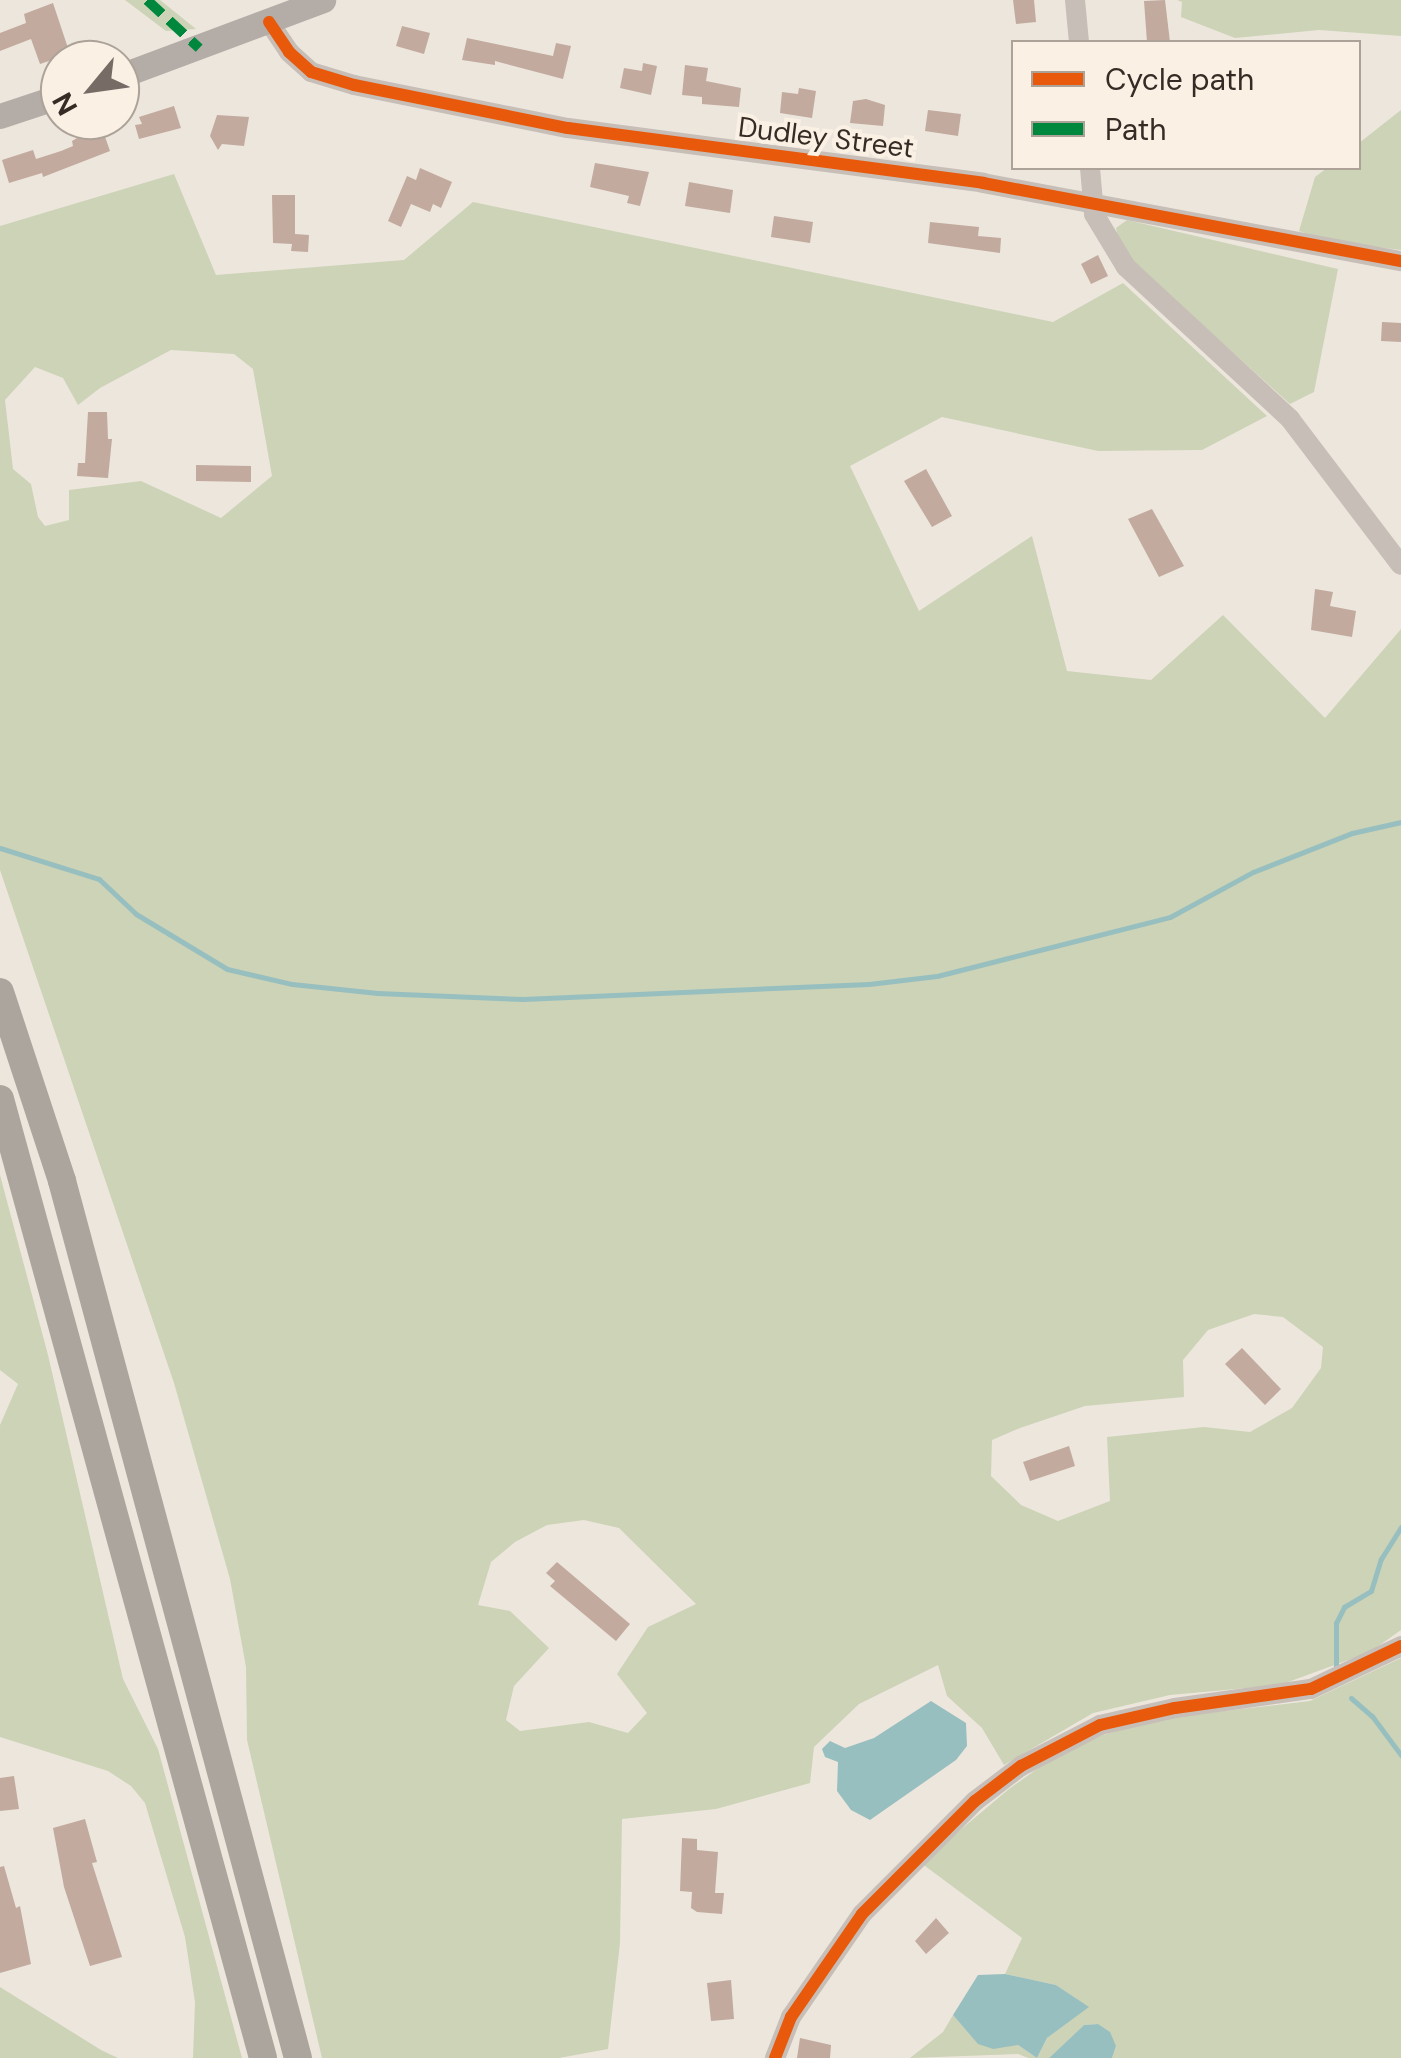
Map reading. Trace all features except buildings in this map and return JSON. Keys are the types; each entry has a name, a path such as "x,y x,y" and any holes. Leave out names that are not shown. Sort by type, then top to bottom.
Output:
{"highway":[{"path":"0,992 72,1216 298,2058"},
{"path":"0,1099 263,2058"}],"main road":[{"path":"140,69 322,0"},
{"path":"0,116 40,103"}],"street":[{"path":"1075,0 1079,40"},
{"name":"Dudley Street","path":"269,22 289,52 311,72 354,84 568,128 983,183 1330,251 1401,261"},
{"path":"1090,170 1094,214 1126,267 1290,418 1401,565"},
{"path":"775,2058 791,2017 862,1914 975,1801 1021,1766 1100,1725 1175,1708 1312,1689 1401,1646"}],"green space":[{"path":"125,0 160,0 196,29 166,31"},
{"path":"1177,0 1401,0 1401,36 1319,30 1235,38 1181,17 1182,2"},
{"path":"1401,110 1401,250 1328,241 1299,231 1315,177 1324,170 1361,170 1361,141"},
{"path":"174,174 216,275 404,260 473,202 1053,322 1123,283 1267,416 1202,450 1098,451 942,417 850,466 919,611 1032,536 1067,671 1151,680 1223,615 1325,718 1401,629 1401,1630 1370,1652 1280,1685 1170,1695 1093,1713 1004,1765 982,1728 947,1696 938,1665 859,1704 814,1747 810,1783 716,1809 622,1819 620,1943 608,2049 559,2058 322,2058 247,1740 246,1667 230,1579 174,1383 0,870 0,226","holes":["171,350 234,354 253,369 272,476 221,518 141,481 69,490 69,520 45,526 38,517 31,484 13,469 5,400 35,367 63,378 78,405 100,388","1254,1314 1283,1317 1323,1347 1321,1368 1292,1408 1250,1432 1204,1427 1107,1437 1110,1501 1058,1521 1021,1505 991,1476 992,1440 1020,1428 1085,1406 1184,1397 1183,1360 1208,1330","584,1520 619,1528 696,1604 648,1627 617,1674 647,1713 628,1733 589,1722 520,1731 506,1720 514,1686 549,1648 510,1611 478,1605 491,1562 515,1542 547,1525"]},
{"path":"1127,220 1338,269 1314,392 1290,404 1137,266 1119,242 1116,228"},
{"path":"0,1175 48,1355 123,1679 158,1749 242,2058 193,2058 195,2002 185,1937 145,1803 131,1786 108,1771 0,1737 0,1425 18,1384 0,1370"},
{"path":"1401,1658 1401,2058 1112,2058 1116,2046 1098,2024 1084,2025 1049,2058 1037,2058 1047,2038 1088,2007 1056,1985 1005,1974 1022,1938 921,1863 1051,1759 1100,1736 1155,1719 1310,1701"},
{"path":"0,1987 101,2050 118,2058 0,2058"},
{"path":"953,2015 979,2044 1018,2045 1037,2058 1018,2054 910,2058 943,2032"}],"water":[{"path":"931,1701 966,1723 967,1746 956,1760 870,1820 851,1810 837,1791 838,1762 825,1757 822,1749 830,1741 845,1748 874,1738"},
{"path":"1005,1974 1056,1985 1089,2007 1047,2038 1037,2058 1018,2045 993,2049 978,2044 953,2015 978,1975"},
{"path":"1098,2024 1110,2032 1116,2046 1112,2058 1049,2058 1084,2025"}],"waterway":[{"path":"0,848 99,879 136,914 227,969 292,984 378,993 523,999 869,984 937,976 1170,917 1253,872 1352,833 1401,822"},
{"path":"1336,1670 1336,1623 1344,1607 1371,1591 1381,1559 1401,1527"},
{"path":"1351,1698 1372,1716 1401,1755"}],"marked path":[{"path":"147,0 199,48"}],"cycle path":[{"path":"269,22 289,52 311,72 354,85 568,128 983,183 1401,261"},
{"path":"775,2058 791,2017 862,1914 975,1801 1021,1766 1100,1725 1175,1708 1311,1689 1401,1646"}]}
